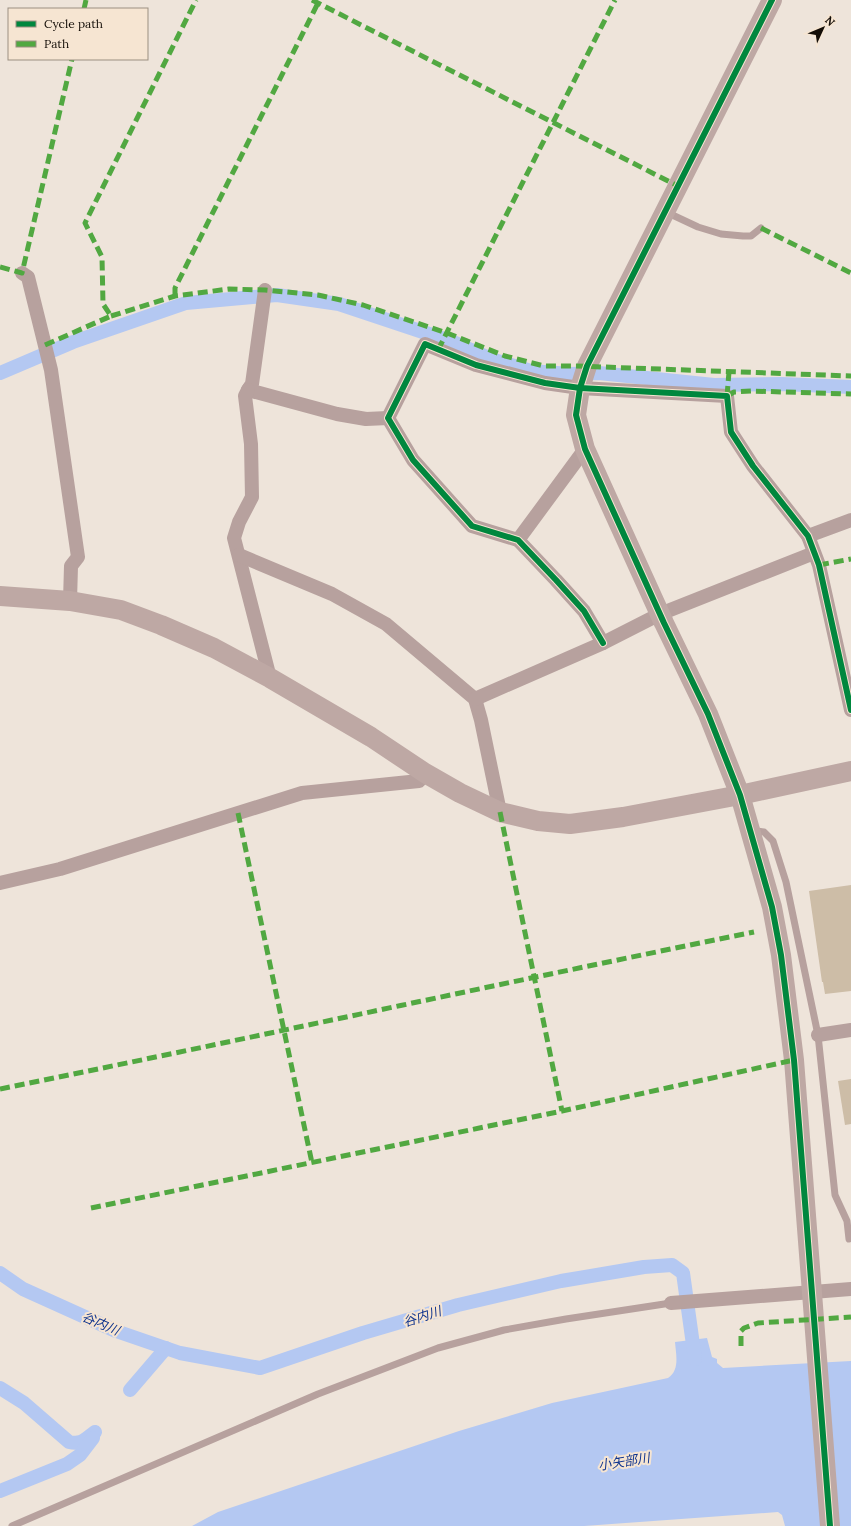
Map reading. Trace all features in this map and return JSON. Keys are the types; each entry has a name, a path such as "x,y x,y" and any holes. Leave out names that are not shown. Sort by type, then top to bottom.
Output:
{"street":[{"path":"772,0 583,379 576,415 585,449 660,614 708,714 740,795 772,907 781,955 794,1060 830,1526"},
{"path":"22,273 28,277 52,378 78,557 72,566 70,601"},
{"path":"265,290 252,384 245,396 252,444 252,497 238,522 234,538 270,678"},
{"path":"388,418 425,344 476,365 545,383 583,379 727,396 731,432 753,466 808,536 819,565 851,710"},
{"path":"248,390 337,414 366,419 388,418"},
{"path":"388,418 413,460 472,526 518,540 584,611 603,643"},
{"path":"518,540 585,449"},
{"path":"808,536 851,520"},
{"path":"475,699 603,643 660,614 814,553"},
{"path":"239,555 332,594 386,624 475,699 481,720 500,812"},
{"path":"0,596 70,601 122,610 161,625 214,648 270,678 371,737 425,773 460,793 500,812 538,821 570,824 623,817 740,795 851,771"},
{"path":"0,883 60,869 302,793 419,781 425,773"},
{"path":"818,1035 851,1030"},
{"path":"671,1302 812,1297 851,1289"}],"lane":[{"path":"665,212 698,227 721,234 751,236 760,228"},
{"path":"750,833 757,831 764,832 773,841 786,882 818,1035 835,1195 846,1220 849,1239"},
{"path":"12,1526 318,1394 438,1348 504,1330 566,1318 671,1302"}],"water":[{"name":"小矢部川","path":"707,1338 712,1357 717,1359 717,1363 723,1368 851,1361 851,1526 785,1526 782,1515 778,1512 584,1526 192,1526 218,1512 459,1431 552,1403 668,1378 672,1375 676,1367 675,1342"}],"building":[{"path":"851,885 851,991 825,994 809,891"},
{"path":"851,1079 851,1124 845,1125 838,1081"}],"waterway":[{"path":"0,373 73,342 186,303 277,295 339,304 453,342 491,359 531,371 570,374 599,373 714,385 782,384 851,387"},
{"name":"谷内川","path":"0,1273 23,1289 116,1331 180,1353 260,1368 363,1333 458,1305 561,1281 644,1267 672,1265 683,1273 695,1359"},
{"path":"130,1390 166,1348"},
{"path":"0,1388 24,1403 69,1442 80,1442 95,1432"},
{"path":"0,1491 67,1464 80,1455 93,1438"}],"marked path":[{"path":"84,8 86,0"},
{"path":"45,345 111,316 103,304 102,257 85,223 196,0"},
{"path":"312,0 678,186"},
{"path":"438,350 615,0"},
{"path":"175,296 175,288 318,3"},
{"path":"0,267 22,273 72,60"},
{"path":"761,228 851,273"},
{"path":"111,316 175,296 229,289 265,290 318,295 363,305 447,333 505,356 544,366 851,376"},
{"path":"727,396 729,372"},
{"path":"727,396 734,392 751,391 851,394"},
{"path":"819,565 851,559"},
{"path":"500,812 562,1111"},
{"path":"238,813 312,1163"},
{"path":"0,1089 754,932"},
{"path":"91,1208 562,1111 794,1060"},
{"path":"741,1346 741,1331 744,1328 758,1323 851,1317"}],"cycle path":[{"path":"772,0 587,366 580,388 576,415 585,449 664,623 708,714 740,795 772,907 781,955 794,1060 830,1526"},
{"path":"603,643 584,611 518,540 472,526 413,460 388,418 425,344 476,365 545,383 580,388 727,396 731,432 753,466 808,536 819,565 851,710"}]}
